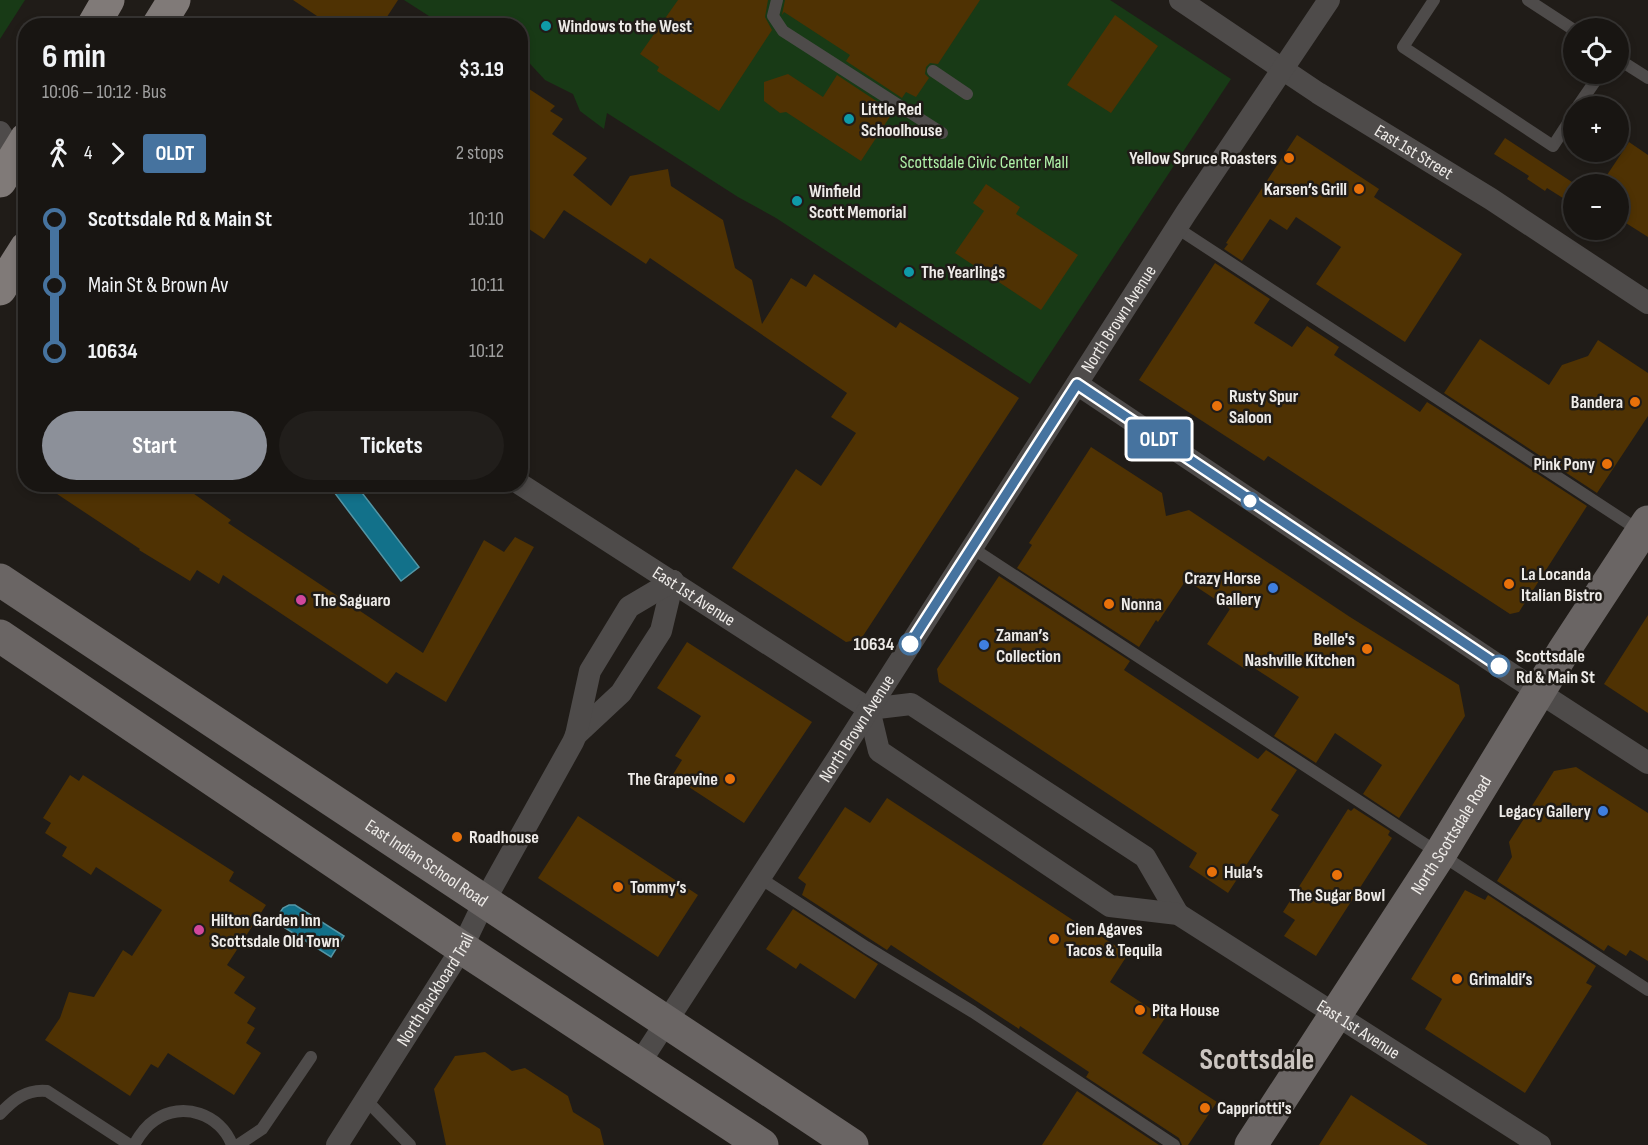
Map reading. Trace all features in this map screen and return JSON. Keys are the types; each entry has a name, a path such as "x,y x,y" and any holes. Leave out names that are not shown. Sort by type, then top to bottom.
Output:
{"main road":[{"path":"98,18 108,0"},
{"path":"163,18 174,0"},
{"path":"0,289 18,261"},
{"name":"North Scottsdale Road","path":"1251,1145 1440,854 1538,692 1646,530"},
{"name":"East Indian School Road","path":"0,580 852,1145"},
{"path":"0,636 462,948 762,1145"}],"street":[{"name":"East 1st Street","path":"1180,0 1282,69 1491,199 1648,303"},
{"name":"North Brown Avenue","path":"639,1064 1177,228 1329,0"},
{"path":"1077,384 1648,763"},
{"name":"East 1st Avenue","path":"528,489 869,709 911,704 1145,857 1178,914"},
{"name":"North Buckboard Trail","path":"576,735 621,693 661,631 673,582"},
{"name":"North Buckboard Trail","path":"338,1145 462,948 485,900 576,735 590,671 629,607 673,582"},
{"name":"East 1st Avenue","path":"869,709 879,751 1110,906 1178,914 1540,1145"}],"lane":[{"path":"777,0 773,16 783,31 942,133"},
{"path":"1434,0 1403,47 1553,146 1563,131"},
{"path":"1528,0 1563,23"},
{"path":"1629,66 1648,78"},
{"path":"933,71 967,94"},
{"path":"1177,228 1646,530"},
{"path":"972,548 1648,990"},
{"path":"760,878 866,947 973,1012 1174,1145"},
{"path":"238,1145 262,1130 311,1057"},
{"path":"1,1111 11,1101 26,1094 37,1090 47,1091 132,1145 154,1120 170,1113 187,1111 204,1115 219,1124 232,1145"},
{"path":"366,1100 410,1145"}],"green space":[{"path":"0,0 25,0 0,39"},
{"name":"Scottsdale Civic Center Mall","path":"404,0 1110,0 1231,79 1030,384 776,218 738,197 607,113 604,129 580,111 573,94 545,80 528,62 528,18 432,18"}],"water":[{"path":"334,492 361,492 419,567 401,581"},
{"path":"289,905 295,905 344,936 331,957 282,926 279,914"}],"building":[{"path":"293,0 398,0 386,18 320,18"},
{"path":"678,0 768,0 765,17 772,30 719,111 657,71 659,67 640,54"},
{"path":"785,0 980,0 938,64 930,63 926,67 925,74 929,78 916,97 906,92 902,98 846,61 850,55 784,12 782,15"},
{"path":"1115,15 1158,46 1111,113 1067,85"},
{"name":"Little Red Schoolhouse","path":"788,74 823,97 837,75 893,112 861,161 786,112 780,113 764,101 764,82"},
{"path":"528,88 555,106 550,111 563,119 552,134 587,158 573,175 611,206 630,176 668,169 671,186 723,220 735,268 752,280 762,324 791,278 806,287 814,274 896,328 900,322 1019,398 861,639 846,642 732,568 796,469 821,486 856,433 831,417 847,393 650,258 646,264 564,210 544,239 528,228"},
{"path":"1297,135 1379,189 1374,197 1462,254 1405,342 1316,284 1341,247 1296,217 1287,230 1270,219 1242,261 1224,249"},
{"path":"1505,138 1563,176 1563,198 1547,188 1545,191 1527,179 1529,176 1494,154"},
{"path":"1629,142 1648,155 1648,237 1629,225 1629,174 1608,174 1616,162 1629,162"},
{"path":"986,184 1020,207 1016,214 1078,255 1041,310 955,253 984,211 973,203"},
{"path":"1215,263 1270,299 1254,323 1292,347 1307,326 1339,347 1334,355 1420,412 1427,402 1587,506 1519,612 1510,614 1268,456 1264,461 1139,380"},
{"path":"1480,339 1549,385 1562,365 1588,356 1598,340 1648,373 1648,416 1597,493 1444,393"},
{"path":"1091,447 1162,493 1166,516 1189,510 1350,617 1459,685 1465,716 1399,818 1363,794 1382,765 1335,733 1316,763 1274,736 1299,697 1248,664 1245,669 1207,644 1230,609 1186,580 1139,647 1017,568 1032,545 1029,543"},
{"name":"The Saguaro","path":"54,492 191,492 231,520 228,523 423,653 484,540 504,552 515,537 534,547 446,702 396,672 387,684 223,575 219,584 197,570 190,581"},
{"path":"999,576 1130,661 1124,670 1258,759 1266,750 1297,770 1271,810 1279,815 1228,893 1189,867 1197,853 939,682 937,669"},
{"path":"1648,615 1648,713 1604,684"},
{"path":"687,642 812,722 744,823 672,776 682,760 675,756 701,716 657,688"},
{"path":"1576,767 1648,813 1648,961 1630,950 1626,956 1608,945 1604,951 1497,881 1512,857 1509,842 1554,771"},
{"name":"Hilton Garden Inn Scottsdale Old Town","path":"70,775 79,781 83,775 234,872 229,881 266,905 227,965 245,977 234,993 256,1008 247,1023 255,1028 246,1043 261,1053 234,1095 168,1053 158,1068 151,1064 130,1096 45,1040 60,1018 69,992 94,997 123,950 132,956 162,910 96,867 91,875 62,856 67,847 45,833 51,823 43,818"},
{"path":"887,798 1128,954 1110,982 1165,1018 1142,1053 1217,1102 1188,1145 1182,1145 1179,1138 1086,1077 1089,1072 1020,1026 1019,1029 891,945 887,950 802,895 806,884 798,878 845,807 870,823"},
{"name":"The Sugar Bowl","path":"1354,808 1390,831 1388,835 1392,838 1316,956 1284,936 1295,920 1283,912 1348,809 1351,811"},
{"name":"Tommy’s","path":"578,816 698,895 658,957 538,878"},
{"path":"1465,890 1485,900 1488,895 1596,966 1586,983 1592,986 1525,1093 1425,1029 1442,999 1411,979"},
{"path":"793,909 878,964 855,999 800,963 796,969 766,949"},
{"path":"485,1052 512,1071 525,1068 568,1096 573,1112 600,1129 604,1145 446,1145 434,1089 455,1056"},
{"path":"1077,1091 1159,1145 1042,1145"},
{"path":"1351,1095 1428,1145 1319,1145"}],"bus line":[{"name":"OLDT","path":"910,644 1077,384 1499,666"}],"place":[{"name":"Windows to the West","path":"546,26"},
{"name":"Little Red Schoolhouse","path":"849,119"},
{"name":"Yellow Spruce Roasters","path":"1289,158"},
{"name":"Karsen’s Grill","path":"1359,189"},
{"name":"Winfield Scott Memorial","path":"797,201"},
{"name":"The Yearlings","path":"909,272"},
{"name":"Bandera","path":"1635,402"},
{"name":"Rusty Spur Saloon","path":"1217,406"},
{"name":"Pink Pony","path":"1607,464"},
{"name":"La Locanda Italian Bistro","path":"1509,584"},
{"name":"Crazy Horse Gallery","path":"1273,588"},
{"name":"The Saguaro","path":"301,600"},
{"name":"Nonna","path":"1109,604"},
{"name":"10634","path":"910,644"},
{"name":"Zaman’s Collection","path":"984,645"},
{"name":"Belle's Nashville Kitchen","path":"1367,649"},
{"name":"Scottsdale Rd & Main St","path":"1499,666"},
{"name":"The Grapevine","path":"730,779"},
{"name":"Legacy Gallery","path":"1603,811"},
{"name":"Roadhouse","path":"457,837"},
{"name":"Hula’s","path":"1212,872"},
{"name":"The Sugar Bowl","path":"1337,875"},
{"name":"Tommy’s","path":"618,887"},
{"name":"Hilton Garden Inn Scottsdale Old Town","path":"199,930"},
{"name":"Cien Agaves Tacos & Tequila","path":"1054,939"},
{"name":"Grimaldi’s","path":"1457,979"},
{"name":"Pita House","path":"1140,1010"},
{"name":"Cappriotti's","path":"1205,1108"}],"district":[{"name":"Scottsdale","path":"1257,1059"}]}
